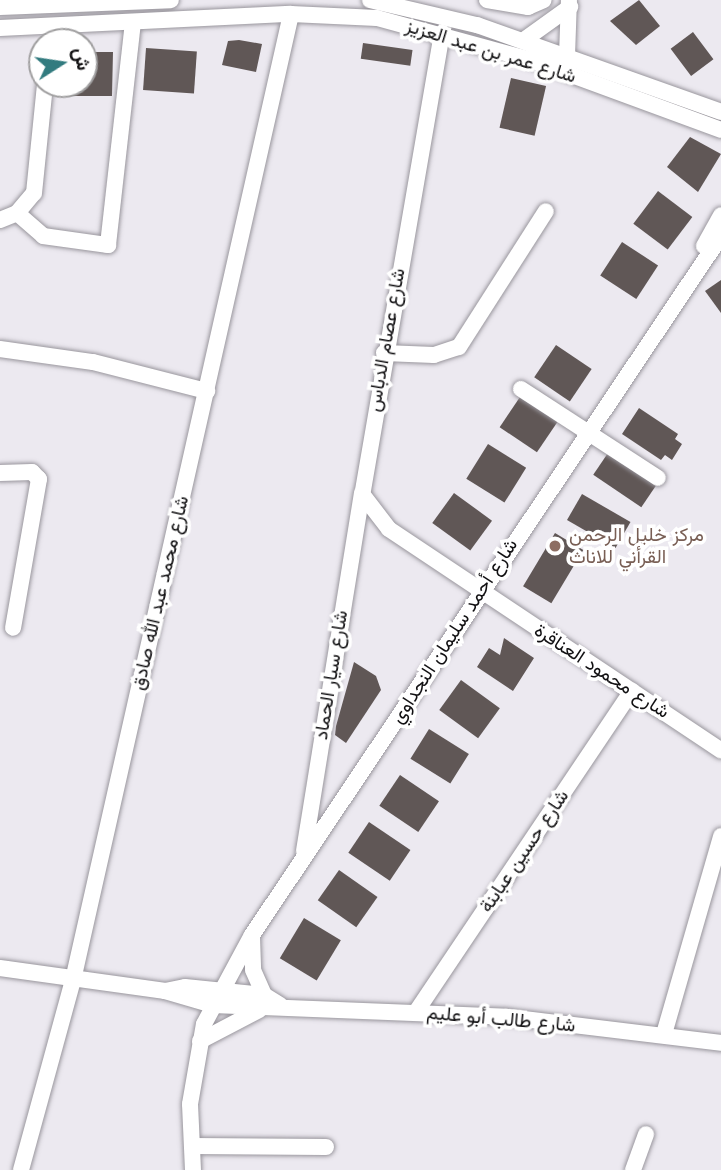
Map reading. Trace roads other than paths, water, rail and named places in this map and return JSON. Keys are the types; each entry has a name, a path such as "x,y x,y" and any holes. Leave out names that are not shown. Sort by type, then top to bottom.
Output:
{"street":[{"path":"0,7 172,0"},
{"name":"شارع عمر بن عبد العزيز","path":"370,0 524,40 721,112"},
{"path":"487,0 528,7 544,0"},
{"path":"51,28 54,3"},
{"path":"524,40 569,3"},
{"path":"566,56 569,3"},
{"name":"شارع عمر بن عبد العزيز","path":"92,28 133,22 291,14 377,19 442,33 721,130"},
{"name":"شارع محمد عبد الله صادق","path":"21,1170 74,980 291,14"},
{"path":"18,214 43,236 108,245 133,22"},
{"name":"شارع عمر بن عبد العزيز","path":"0,28 28,31"},
{"name":"شارع عصام الدباس","path":"362,494 384,353 442,33"},
{"path":"0,220 18,214 38,177 44,98"},
{"path":"384,353 434,355 459,347 546,211"},
{"name":"شارع أحمد سليمان النجداوي","path":"691,273 721,215"},
{"name":"شارع أحمد سليمان النجداوي","path":"193,1170 190,1104 200,1041 213,1005 252,934 482,592 586,429 691,273 721,236"},
{"path":"0,349 93,362 207,391"},
{"path":"521,389 658,478"},
{"path":"0,473 32,472 39,479 13,628"},
{"path":"362,494 389,529 482,592"},
{"name":"شارع سيار الحماد","path":"303,857 362,494"},
{"name":"شارع محمود العناقرة","path":"482,592 721,750"},
{"name":"شارع حسين عبابنة","path":"416,1012 632,691"},
{"path":"664,1034 721,836"},
{"path":"200,1041 262,1002 253,970 252,934"},
{"name":"شارع طالب أبو عليم","path":"0,968 165,992 213,1005 262,1002"},
{"name":"شارع طالب أبو عليم","path":"165,992 221,990 280,1005 416,1012 664,1034 721,1043"},
{"path":"633,1170 646,1134"},
{"path":"192,1146 326,1147"}],"place":[{"name":"مركز خليل الرحمن القرأني للاناث","path":"555,546"}]}
